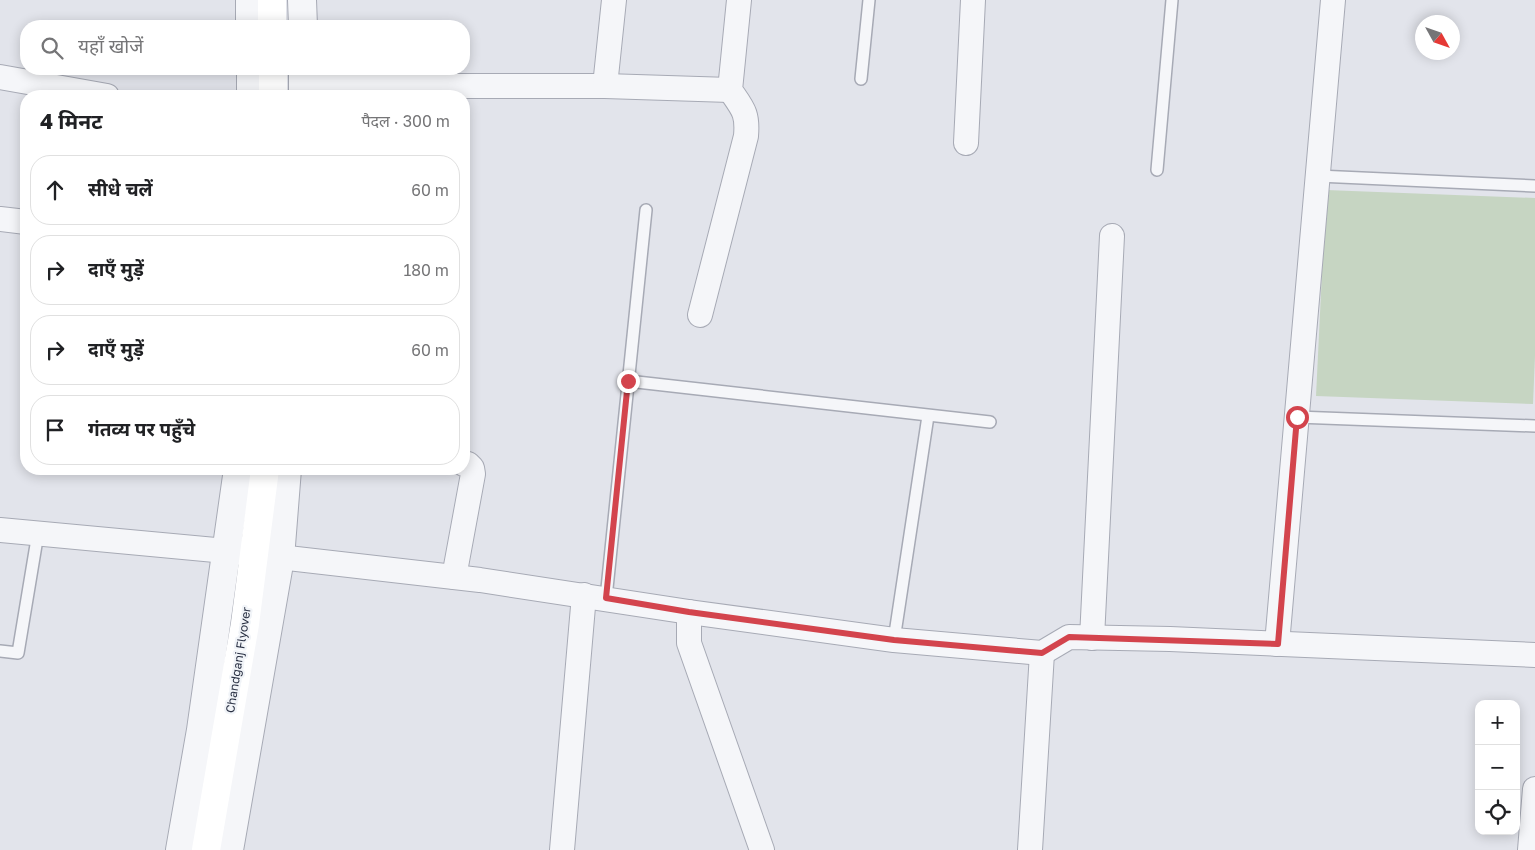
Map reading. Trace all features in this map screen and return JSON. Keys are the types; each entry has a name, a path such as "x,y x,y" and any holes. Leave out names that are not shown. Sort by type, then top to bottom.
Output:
{"main road":[{"path":"272,0 272,20"},
{"path":"273,75 273,90"},
{"name":"Chandganj Flyover","path":"206,850 245,624 264,475"}],"street":[{"path":"250,0 250,20"},
{"path":"302,0 303,20"},
{"path":"604,86 614,0"},
{"path":"700,315 746,136 747,120 741,106 730,90 740,0"},
{"path":"966,143 973,0"},
{"path":"1278,644 1333,0"},
{"path":"250,75 251,90"},
{"path":"0,77 73,90"},
{"path":"303,84 437,90"},
{"path":"470,91 604,86 730,90"},
{"path":"0,219 20,221"},
{"path":"1092,638 1112,236"},
{"path":"454,577 473,474 470,466"},
{"path":"180,850 201,730 237,475"},
{"path":"229,850 280,558 287,475"},
{"path":"0,530 226,551 454,577 894,640 1042,653 1069,637 1535,655"},
{"path":"562,850 595,596"},
{"path":"689,612 688,643 762,850"},
{"path":"1030,850 1042,653"},
{"path":"1530,850 1535,789"}],"lane":[{"path":"861,79 869,0"},
{"path":"1157,170 1172,0"},
{"path":"1318,176 1535,186"},
{"path":"595,596 628,381 646,210"},
{"path":"628,381 990,422"},
{"path":"894,640 928,416"},
{"path":"1297,417 1535,426"},
{"path":"0,651 18,653 38,533"}],"green space":[{"path":"1326,190 1535,198 1535,356 1533,404 1316,396"}],"route":[{"path":"628,381 606,598 689,612 894,640 1042,653 1069,637 1278,644 1297,417"}]}
